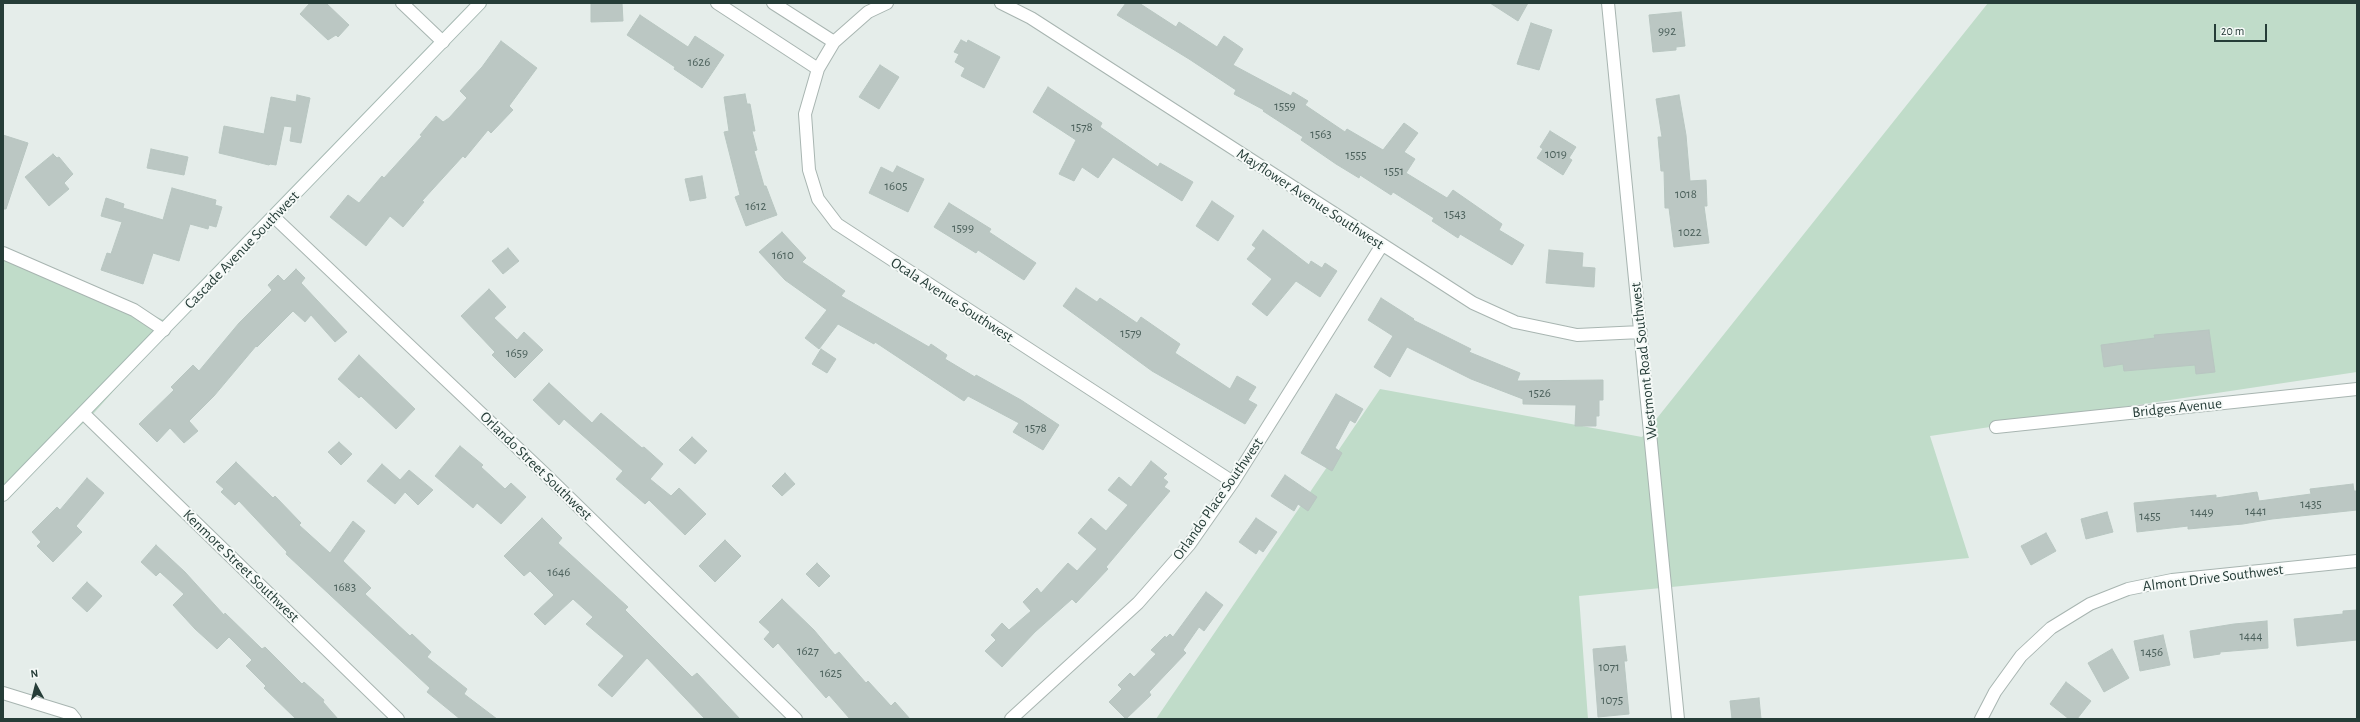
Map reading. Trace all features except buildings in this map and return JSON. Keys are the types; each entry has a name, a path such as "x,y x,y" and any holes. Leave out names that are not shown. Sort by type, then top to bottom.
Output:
{"street":[{"path":"402,3 443,42"},
{"name":"Cascade Avenue Southwest","path":"3,495 480,3"},
{"path":"717,3 818,69"},
{"path":"773,3 834,42 868,12 887,3"},
{"name":"Mayflower Avenue Southwest","path":"1001,3 1031,18 1472,303 1515,322 1577,335 1641,332"},
{"name":"Westmont Road Southwest","path":"1608,3 1678,719"},
{"name":"Ocala Avenue Southwest","path":"834,42 818,69 806,114 809,170 818,199 837,224 1233,482"},
{"name":"Orlando Street Southwest","path":"274,217 538,468 796,719"},
{"name":"Orlando Place Southwest","path":"1012,719 1138,603 1189,546 1233,482 1382,245"},
{"path":"3,252 134,310 164,330"},
{"name":"Bridges Avenue","path":"1996,427 2357,389"},
{"name":"Kenmore Street Southwest","path":"83,413 398,719"},
{"name":"Almont Drive Southwest","path":"1981,719 1995,692 2021,656 2051,628 2090,604 2128,589 2172,580 2357,561"},
{"path":"3,693 71,714 75,719"}],"green space":[{"path":"1988,3 2357,3 2357,372 1930,436 1969,558 1579,596 1588,719 1156,719 1380,389 1642,437"},
{"path":"3,251 173,324 94,413 3,499"}]}
